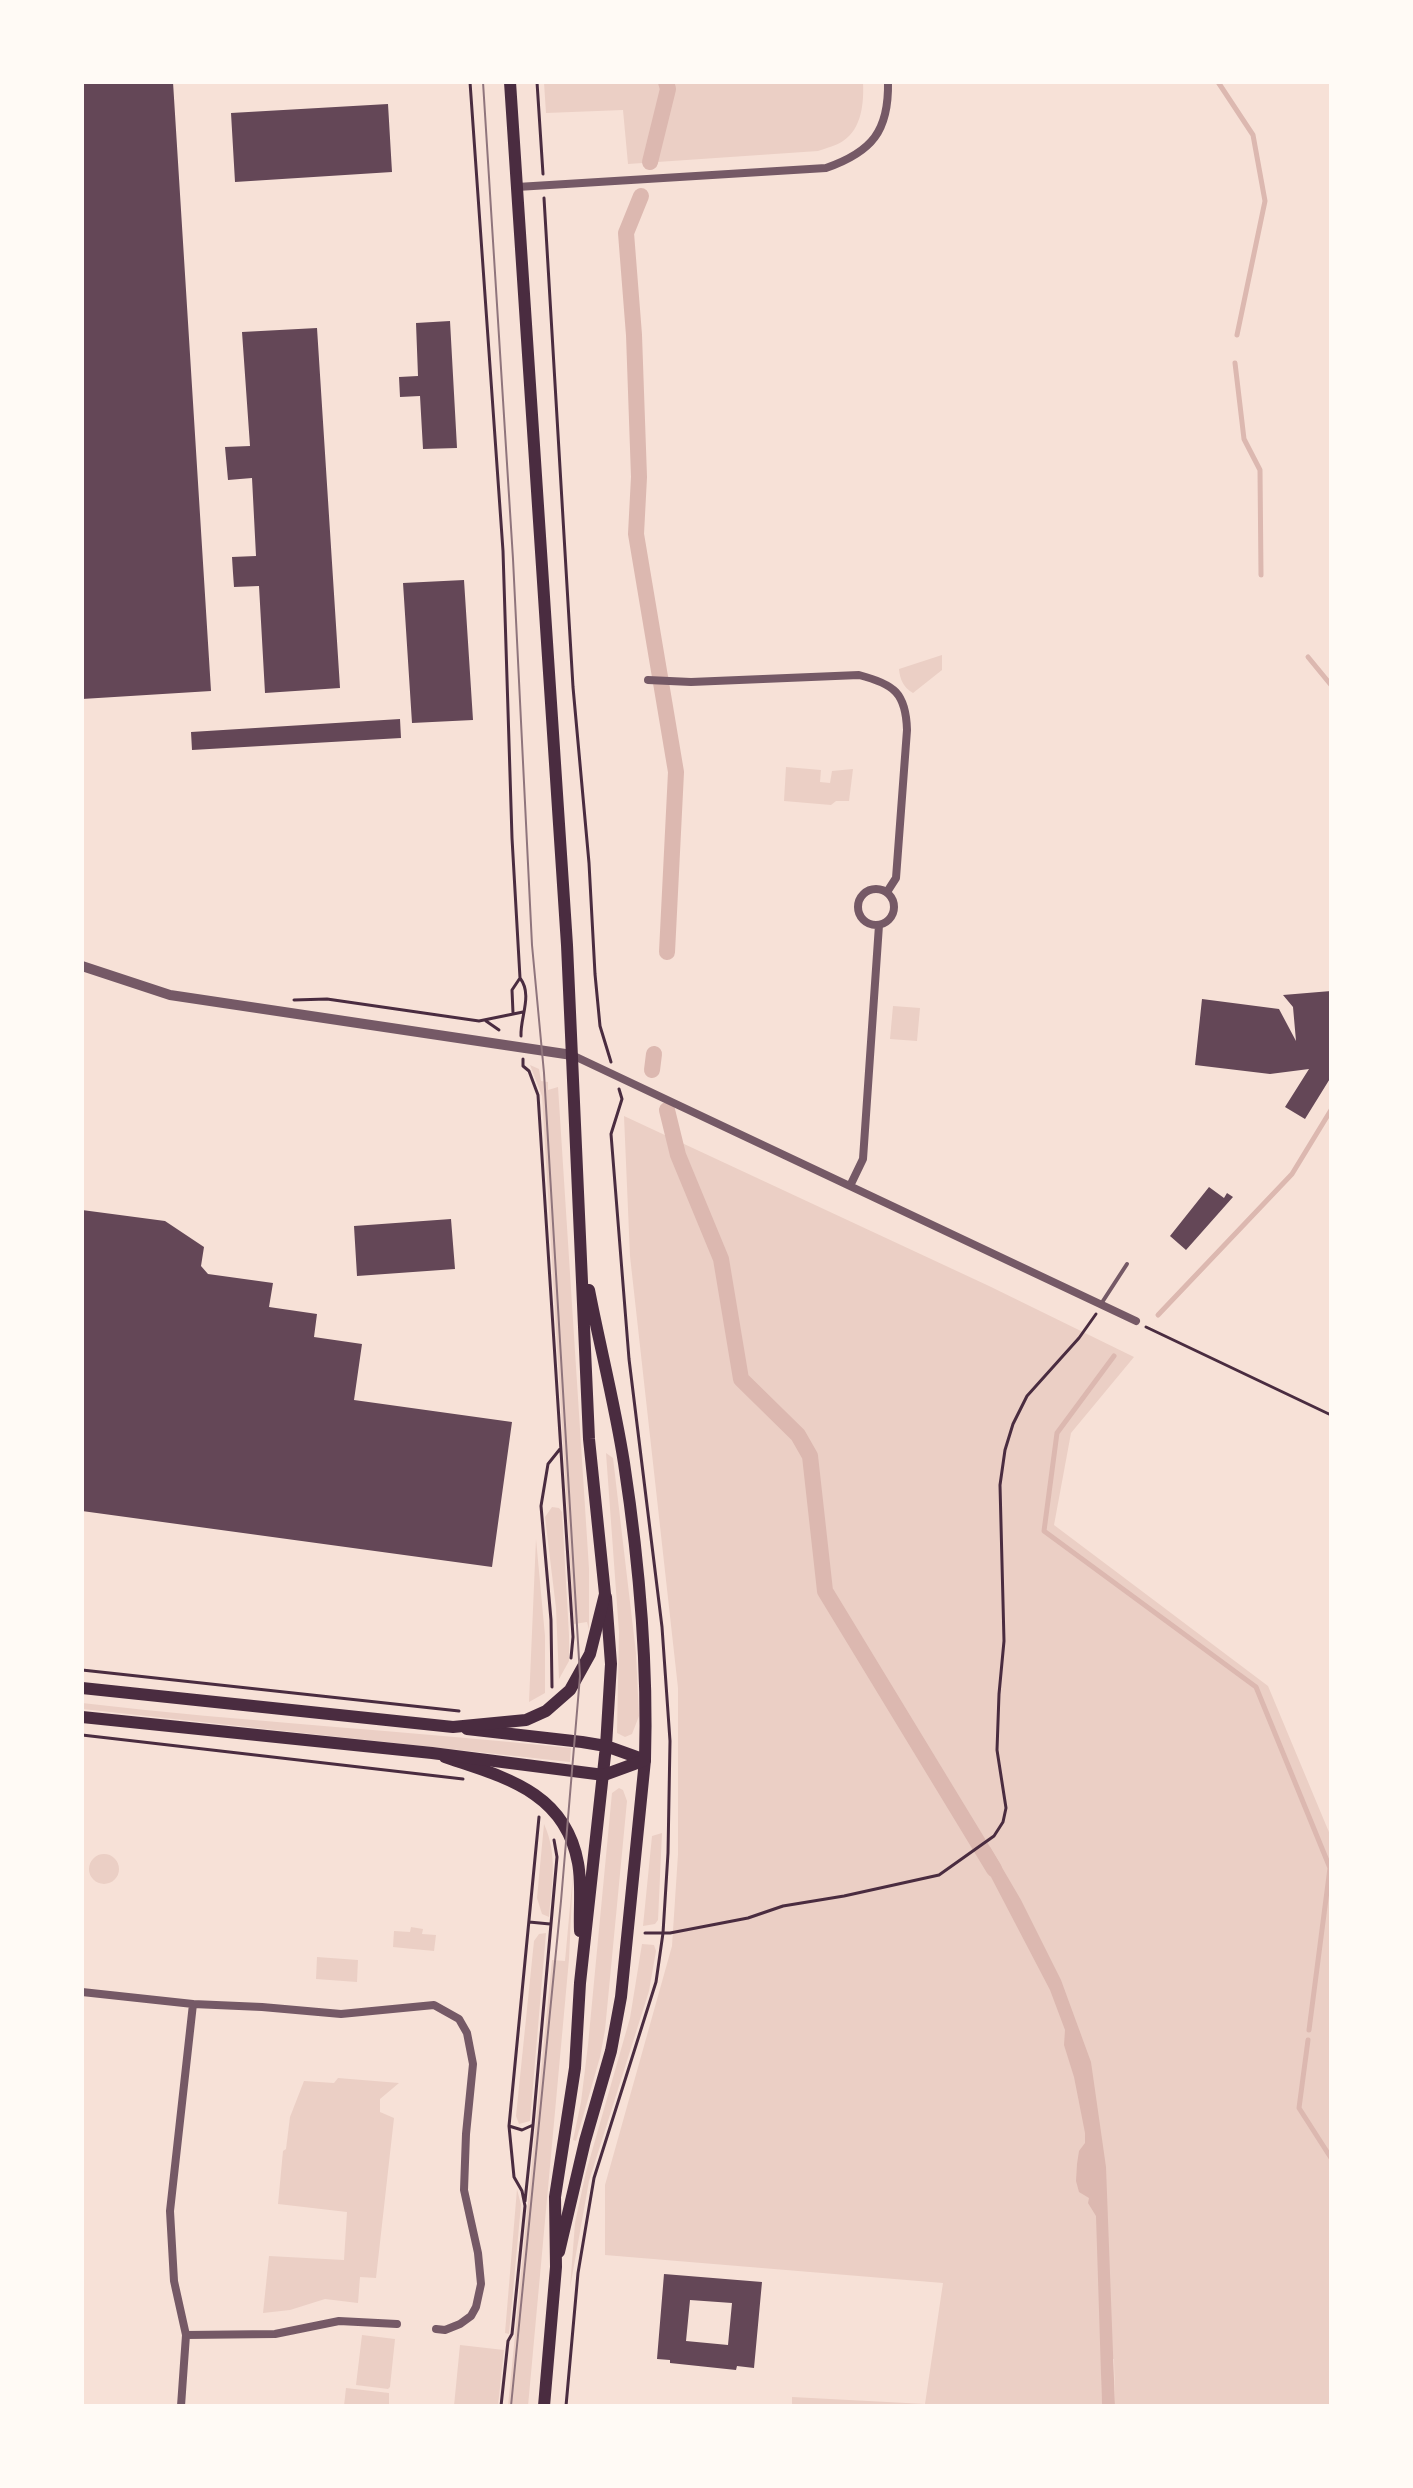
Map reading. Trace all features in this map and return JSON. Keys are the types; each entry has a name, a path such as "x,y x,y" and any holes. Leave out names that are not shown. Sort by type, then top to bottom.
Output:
{"main road":[{"path":"510,82 567,945 589,1439 611,1664 604,1775 580,1983 575,2068 555,2197 556,2267 544,2406"},
{"path":"556,2267 585,2141 611,2051 621,1997 645,1760 644,1639 624,1461 581,1256"},
{"path":"453,1727 526,1720 546,1711 570,1690 590,1654 605,1594"},
{"path":"82,1688 606,1746 645,1760"},
{"path":"82,1717 432,1753 604,1775 645,1760"},
{"path":"432,1753 519,1783 547,1804 560,1820 579,1863 580,1983"}],"street":[{"path":"517,187 826,168 848,161 867,147 878,133 886,117 888,82"},
{"path":"649,680 666,682 859,675 882,681 897,692 906,711 907,730 896,878 887,892"},
{"path":"871,889 887,892 894,902 893,914 885,923 867,923 857,908 861,896 871,889"},
{"path":"850,1186 863,1159 879,925"},
{"path":"82,966 170,995 572,1055 1136,1321"},
{"path":"82,1992 193,2004 341,2014 434,2005 459,2019 467,2033 473,2064 464,2190 478,2253 481,2284 471,2316 445,2330 436,2329"},
{"path":"181,2406 186,2335 174,2281 170,2211 193,2004"},
{"path":"186,2335 275,2334 339,2321 397,2324"}],"lane":[{"path":"1101,1304 1127,1264"}],"path":[{"path":"470,82 503,551 512,838 520,978 525,984 526,1006 520,1020"},
{"path":"537,82 573,687 587,835 595,974 600,1026 614,1075"},
{"path":"513,1013 512,990 520,978"},
{"path":"266,1010 297,999 327,999 479,1021 523,1012"},
{"path":"523,1066 529,1071 538,1095 573,1637 570,1662"},
{"path":"645,1933 663,1933 748,1918 783,1906 926,1879 939,1875 994,1836 1003,1822 1006,1808 997,1750 1004,1641 1000,1485 1005,1450 1013,1424 1027,1396 1092,1322 1101,1304"},
{"path":"1136,1321 1331,1415"},
{"path":"552,1687 551,1620 541,1506 548,1464 560,1449"},
{"path":"82,1670 471,1712"},
{"path":"548,1693 561,1680"},
{"path":"82,1735 465,1780"},
{"path":"535,1810 544,1820"},
{"path":"525,2206 522,2191 514,2177 509,2126 539,1817"},
{"path":"501,2406 508,2341 512,2334 557,1857 552,1832"},
{"path":"529,1922 550,1924"},
{"path":"566,2406 578,2273 594,2178 646,2020 656,1982 663,1933"},
{"path":"509,2126 522,2130 533,2125"}],"shaded area":[{"path":"544,82 863,82 863,98 858,122 849,136 818,151 628,164 623,110 546,113"},
{"path":"942,655 942,670 913,693 907,688 899,669"},
{"path":"786,767 821,770 820,782 830,783 832,771 853,769 849,801 836,801 831,805 784,801"},
{"path":"893,1006 920,1008 917,1041 890,1039"},
{"path":"530,1065 539,1069 541,1081 548,1082 548,1090 558,1087 589,1569 589,1630 587,1622 574,1624 542,1096"},
{"path":"624,1116 1134,1357 1071,1433 1054,1525 1268,1686 1331,1837 1331,2406 1115,2406 1114,2359 1101,2359 1102,2406 792,2406 792,2397 925,2404 943,2283 605,2255 605,2185 672,1946 678,1854 678,1688 630,1256"},
{"path":"606,1453 613,1458 636,1653 639,1716 632,1734 625,1737 617,1733 619,1632"},
{"path":"552,1507 562,1512 569,1635 569,1661 559,1679 556,1608 545,1517"},
{"path":"536,1539 545,1636 545,1693 529,1702"},
{"path":"82,1703 571,1748 570,1762 82,1709"},
{"path":"619,1788 627,1801 605,2030 576,2141 573,2140 588,2045 612,1793"},
{"path":"544,1824 553,1859 549,1917 542,1914 537,1898"},
{"path":"662,1833 658,1920 655,1924 643,1926 652,1836"},
{"path":"990,1847 1061,1980 1091,2062 1106,2167 1115,2406 1102,2406 1096,2216 1088,2203 1089,2198 1079,2192 1076,2181 1079,2151 1085,2143 1085,2133 1064,2045 1065,2030 1050,1990 979,1854"},
{"path":"104,1854 114,1859 119,1869 114,1879 104,1884 94,1879 89,1869 94,1859"},
{"path":"573,1874 569,1959 528,2406 508,2406 552,1960 565,1961"},
{"path":"411,1927 423,1929 422,1934 436,1935 434,1951 393,1947 394,1931 410,1932"},
{"path":"546,1933 530,2121 519,2124 516,2116 534,1941 539,1934"},
{"path":"642,1944 654,1945 656,1951 649,1991 589,2181 570,2288 575,2223 586,2172 630,2018"},
{"path":"317,1957 358,1960 357,1982 316,1979"},
{"path":"338,2078 399,2083 380,2099 380,2112 394,2118 376,2278 360,2277 358,2303 325,2299 290,2310 263,2313 269,2256 344,2260 347,2212 278,2204 290,2117 304,2081 334,2083"},
{"path":"517,2189 521,2205 509,2334 505,2333"},
{"path":"362,2335 395,2339 388,2389 356,2385"},
{"path":"460,2345 504,2350 498,2406 454,2406"},
{"path":"346,2388 389,2393 389,2406 344,2406"}],"building":[{"path":"82,82 173,82 211,691 82,699"},
{"path":"388,104 392,172 235,182 231,113"},
{"path":"450,321 457,448 423,449 420,396 400,397 399,377 418,376 416,323"},
{"path":"317,328 340,688 265,693 259,586 234,587 232,557 256,556 252,478 228,480 225,447 250,446 242,332"},
{"path":"464,580 473,720 412,723 403,583"},
{"path":"400,719 401,738 192,750 191,732"},
{"path":"1331,991 1331,1077 1305,1119 1285,1107 1309,1069 1270,1074 1195,1065 1202,999 1279,1009 1296,1041 1293,1007 1283,995"},
{"path":"1209,1187 1224,1198 1227,1193 1233,1197 1186,1250 1170,1236"},
{"path":"82,1210 165,1221 204,1247 201,1266 208,1274 273,1283 269,1307 317,1314 314,1337 362,1344 354,1400 512,1422 492,1567 82,1511"},
{"path":"451,1219 455,1269 357,1276 354,1226"},
{"path":"664,2274 762,2282 754,2368 737,2366 736,2370 657,2359","holes":["690,2300 732,2303 728,2345 686,2341"]}],"waterway":[{"path":"650,162 668,89 666,82"},
{"path":"1218,82 1253,135 1265,201 1237,335"},
{"path":"641,196 626,233 634,335 639,477 636,534 676,772 667,952"},
{"path":"1235,363 1244,439 1260,470 1261,575"},
{"path":"1308,657 1331,685"},
{"path":"652,1070 654,1054"},
{"path":"667,1110 678,1155 721,1259 741,1379 798,1435 810,1456 825,1591 994,1869"},
{"path":"1158,1315 1292,1174 1331,1110"},
{"path":"1114,1356 1057,1433 1044,1531 1256,1687 1330,1868 1309,2030"},
{"path":"1308,2040 1299,2108 1331,2158"}],"tram line":[{"path":"483,82 513,559 532,945 544,1073 580,1676 511,2406"}]}
